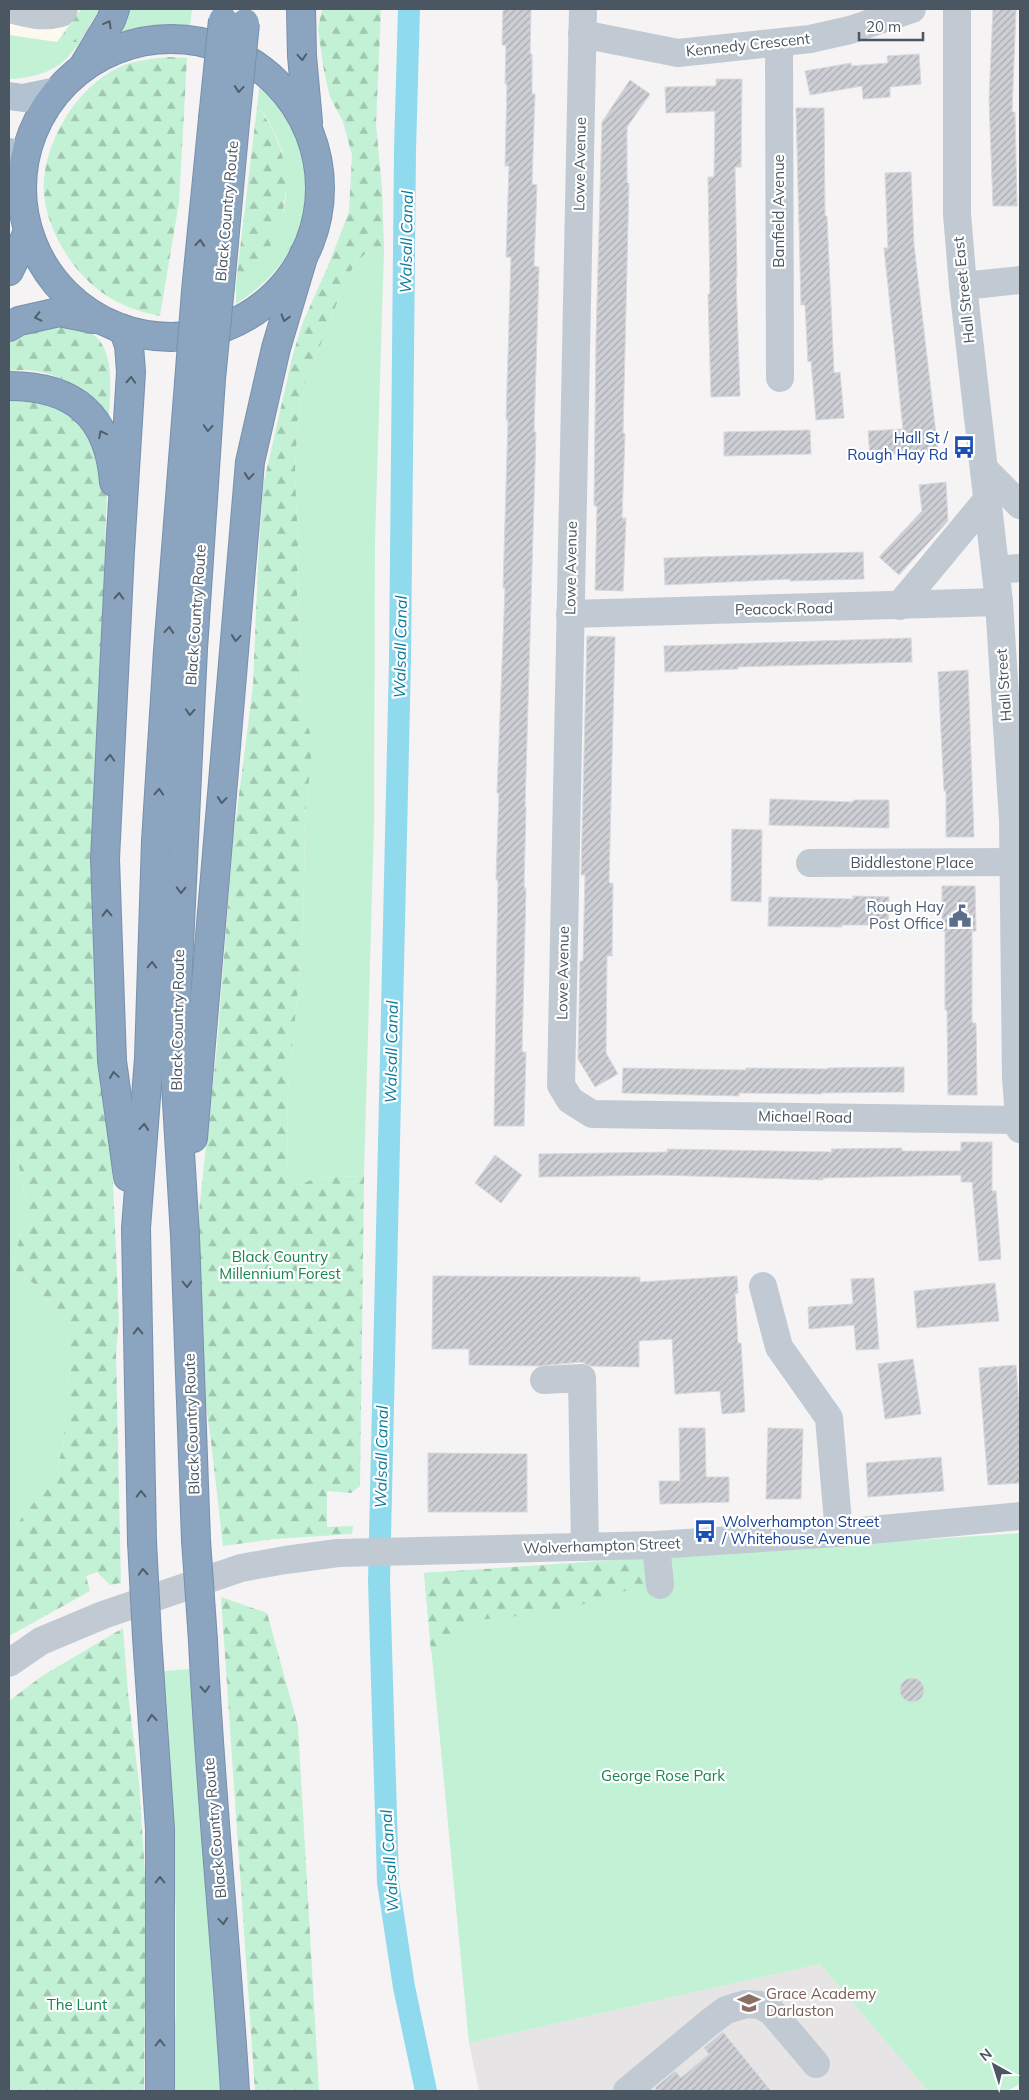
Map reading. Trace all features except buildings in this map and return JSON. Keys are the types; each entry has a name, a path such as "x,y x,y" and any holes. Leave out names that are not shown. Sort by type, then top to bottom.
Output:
{"highway":[{"path":"82,68 111,20 115,9"},
{"path":"185,1236 250,462 276,348 304,254 314,229 320,192 318,169 309,134 302,56 301,9"},
{"name":"Black Country Route","path":"160,2091 160,1829 142,1542 136,1228 149,1058 156,841 168,651 200,381 235,15"},
{"path":"136,1228 112,1061 105,859 131,372 129,345 113,324 85,309 69,296 52,278 39,258 28,232 16,162 26,152 42,112 57,91 82,68 119,48 156,39 193,40 221,48 258,67 276,82 298,109 309,134"},
{"path":"9,271 28,232"},
{"path":"9,327 28,319 59,312 113,324 141,334 180,336 202,333 222,327 257,308 276,292 290,276 304,254"},
{"name":"Black Country Route","path":"200,381 192,668 174,1052 185,1236 196,1540 208,1744 228,1975 235,2091"},
{"path":"9,386 25,386 53,391 79,404 92,417 103,434 113,463 120,550"}],"main road":[{"path":"9,96 23,98 57,91"}],"street":[{"path":"10,9 49,17 62,13 64,9"},
{"name":"Kennedy Crescent","path":"583,21 678,53 810,39 850,30 912,9"},
{"name":"Hall Street East","path":"957,9 957,214 963,286 988,500 1008,569"},
{"name":"Lowe Avenue","path":"583,21 561,1085 570,1100 592,1114"},
{"name":"Banfield Avenue","path":"779,43 780,378"},
{"path":"963,286 1020,280"},
{"path":"984,469 1020,505"},
{"path":"898,606 988,500"},
{"name":"Hall Street","path":"1008,569 999,602 1016,820 1014,862 1020,1125"},
{"name":"Peacock Road","path":"570,614 999,602"},
{"name":"Biddlestone Place","path":"810,863 1014,862"},
{"name":"Michael Road","path":"592,1114 1020,1125"},
{"path":"763,1286 779,1348 829,1418 839,1533"},
{"path":"544,1380 582,1378 585,1547"},
{"name":"Wolverhampton Street","path":"9,1663 41,1641 103,1615 240,1568 338,1553 656,1545 839,1533 1020,1516"},
{"path":"656,1545 660,1585"},
{"path":"627,2091 726,2010 746,2004 760,2005 772,2012 816,2064"}],"shaded area":[{"path":"9,9 87,9 47,58 9,63"},
{"name":"Grace Academy Darlaston","path":"820,1964 928,2091 479,2091 469,2043"}],"green space":[{"path":"81,9 99,9 80,42 57,42"},
{"path":"124,9 192,9 190,25 168,26 147,30 107,44"},
{"name":"Black Country Millennium Forest","path":"322,9 381,9 376,124 382,189 384,248 371,249 356,262 346,280 305,384 298,414 295,473 298,543 297,598 302,670 300,705 311,735 311,764 305,815 303,941 288,1087 287,1181 299,1185 316,1178 364,1176 360,1486 351,1493 327,1491 327,1527 353,1526 352,1534 274,1539 223,1546 210,1433 199,1362 199,1211 217,1046 233,842 253,686 263,486 293,354 303,322 349,212 352,155 343,122 330,97 324,71 318,29"},
{"path":"9,35 57,42 80,42 67,58 48,71 34,76 9,79"},
{"path":"168,57 187,58 179,202 160,316 143,312 113,299 88,281 77,269 58,240 51,223 46,205 44,183 47,163 57,133 79,99 109,72 137,61"},
{"path":"260,81 282,105 297,135 303,156 306,201 302,222 295,241 284,259 255,290 236,304 236,283 261,261 284,210 286,197 282,152 277,137 266,117 257,107"},
{"path":"257,107 269,124 284,162 286,182 284,203 280,223 273,242 254,269 236,283"},
{"path":"384,248 375,542 374,822 364,1176 316,1178 299,1185 287,1181 288,1087 303,941 305,815 311,764 311,735 300,705 302,670 297,598 298,547 295,473 298,414 305,384 346,280 356,262 371,249"},
{"path":"61,325 88,331 98,338 104,348 110,372 109,421 83,394 72,384 64,380 37,371 9,371 9,342 26,332"},
{"path":"9,396 35,397 69,412 89,432 107,491 96,790 119,1321 116,1353 121,1583 110,1585 97,1572 86,1576 90,1591 9,1636 9,1534 39,1496 53,1485 63,1446 70,1366 68,1337 59,1317 36,1285 13,1270 24,1220 25,1203 9,1124"},
{"path":"9,1124 25,1203 24,1220 13,1270 36,1285 59,1317 68,1337 70,1366 63,1446 53,1485 39,1496 9,1534"},
{"name":"George Rose Park","path":"1020,1533 1020,2084 1007,2091 928,2091 820,1964 469,2043 424,1573"},
{"path":"642,1559 645,1585 558,1612 477,1620 431,1652 424,1573"},
{"path":"221,1597 267,1613 298,1726 319,2091 255,2091"},
{"name":"The Lunt","path":"123,1628 128,1693 139,1783 146,1889 144,2091 9,2091 9,1701 42,1676"},
{"path":"191,1669 225,2091 170,2091 176,2011 176,1918 168,1718 164,1671"}],"waterway":[{"name":"Walsall Canal","path":"409,9 405,150 400,659 379,1581 388,1882 404,1987 426,2091"}],"place":[{"name":"Hall St / Rough Hay Rd","path":"964,447"},
{"name":"Rough Hay Post Office","path":"960,916"},
{"name":"Wolverhampton Street / Whitehouse Avenue","path":"705,1531"},
{"name":"Grace Academy Darlaston","path":"749,2003"}]}
